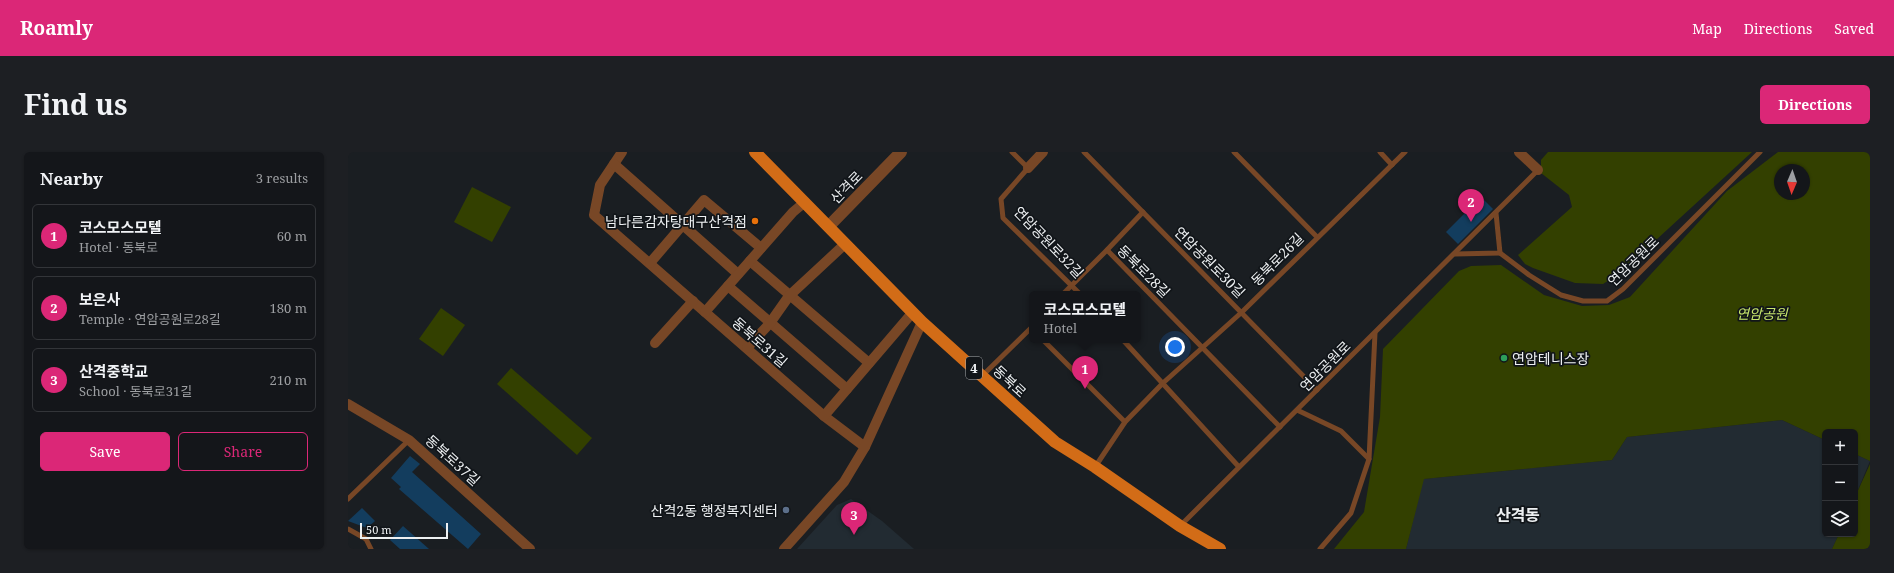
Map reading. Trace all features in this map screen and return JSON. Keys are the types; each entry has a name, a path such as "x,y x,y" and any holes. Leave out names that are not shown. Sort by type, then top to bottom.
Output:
{"main road":[{"name":"동북로","path":"756,152 922,322 1055,442 1095,467 1180,526 1220,549"}],"street":[{"name":"동북로31길","path":"622,152 600,185 594,214 824,416 865,447"},
{"name":"산격로","path":"829,226 901,152"},
{"name":"연암공원로32길","path":"1028,168 1043,152"},
{"path":"1519,152 1538,170"},
{"path":"614,164 738,274"},
{"path":"650,263 704,200 761,248"},
{"path":"705,312 793,212 806,202"},
{"path":"747,348 770,323 789,296 845,244"},
{"path":"750,262 869,363"},
{"path":"728,286 847,388"},
{"path":"655,343 693,301"},
{"path":"824,416 913,312"},
{"path":"784,549 844,482 865,447 922,322"},
{"name":"동북로37길","path":"348,404 409,440 530,549"}],"lane":[{"path":"1012,152 1028,168"},
{"name":"연암공원로30길","path":"1084,152 1317,390"},
{"name":"동북로26길","path":"1234,152 1317,237"},
{"path":"1380,152 1392,165"},
{"name":"동북로26길","path":"1095,467 1125,422 1163,383 1242,312 1405,152"},
{"name":"연암공원로","path":"1500,253 1529,276 1561,295 1583,301 1608,301 1623,289 1760,152"},
{"name":"연암공원로32길","path":"1028,168 1001,199 1002,218 1077,291"},
{"name":"연암공원로","path":"1180,526 1538,170"},
{"name":"동북로28길","path":"1066,291 1142,212"},
{"path":"1455,254 1500,253 1496,213"},
{"name":"동북로28길","path":"1107,250 1165,308 1202,348"},
{"path":"982,376 1029,331"},
{"path":"1320,549 1351,513 1370,459 1375,333"},
{"path":"1046,343 1125,422"},
{"path":"1126,343 1239,467"},
{"path":"1202,348 1280,427"},
{"name":"연암공원로","path":"1297,410 1341,431 1370,459"},
{"path":"348,499 409,440"},
{"path":"348,530 366,539 371,549"}],"shaded area":[{"path":"1782,420 1822,439 1822,537 1838,537 1832,549 1406,549 1423,479 1612,460 1627,437"},
{"path":"1858,455 1870,461 1858,490"},
{"path":"851,499 882,521 914,549 797,549 837,505"}],"green space":[{"path":"1548,152 1752,152 1620,273 1603,284 1575,283 1533,268 1525,264 1518,255 1572,207 1569,195 1541,173 1541,160"},
{"name":"연암공원","path":"1778,152 1870,152 1870,461 1858,455 1858,429 1822,429 1822,439 1782,420 1627,437 1612,460 1424,479 1406,549 1334,549 1364,512 1380,417 1383,349 1459,271 1471,266 1501,265 1544,295 1582,306 1609,305 1630,297 1727,191"},
{"path":"472,187 511,207 492,242 454,222"},
{"path":"441,308 465,325 443,356 419,339"},
{"path":"511,368 592,438 577,455 497,384"},
{"path":"1870,464 1870,549 1832,549 1838,537 1858,537 1858,490"}],"building":[{"path":"1481,197 1493,209 1458,244 1446,232"},
{"path":"410,456 420,464 412,472 481,534 468,549 399,489 401,487 391,478"},
{"path":"362,508 375,521 367,528 348,521"},
{"path":"403,526 429,549 400,549 390,540"}],"place":[{"name":"남다른감자탕대구산격점","path":"755,221"},
{"name":"보은사","path":"1471,222"},
{"name":"연암테니스장","path":"1504,358"},
{"name":"코스모스모텔","path":"1085,389"},
{"name":"산격2동 행정복지센터","path":"786,510"},
{"name":"산격중학교","path":"854,535"}],"district":[{"name":"산격동","path":"1518,515"}]}
